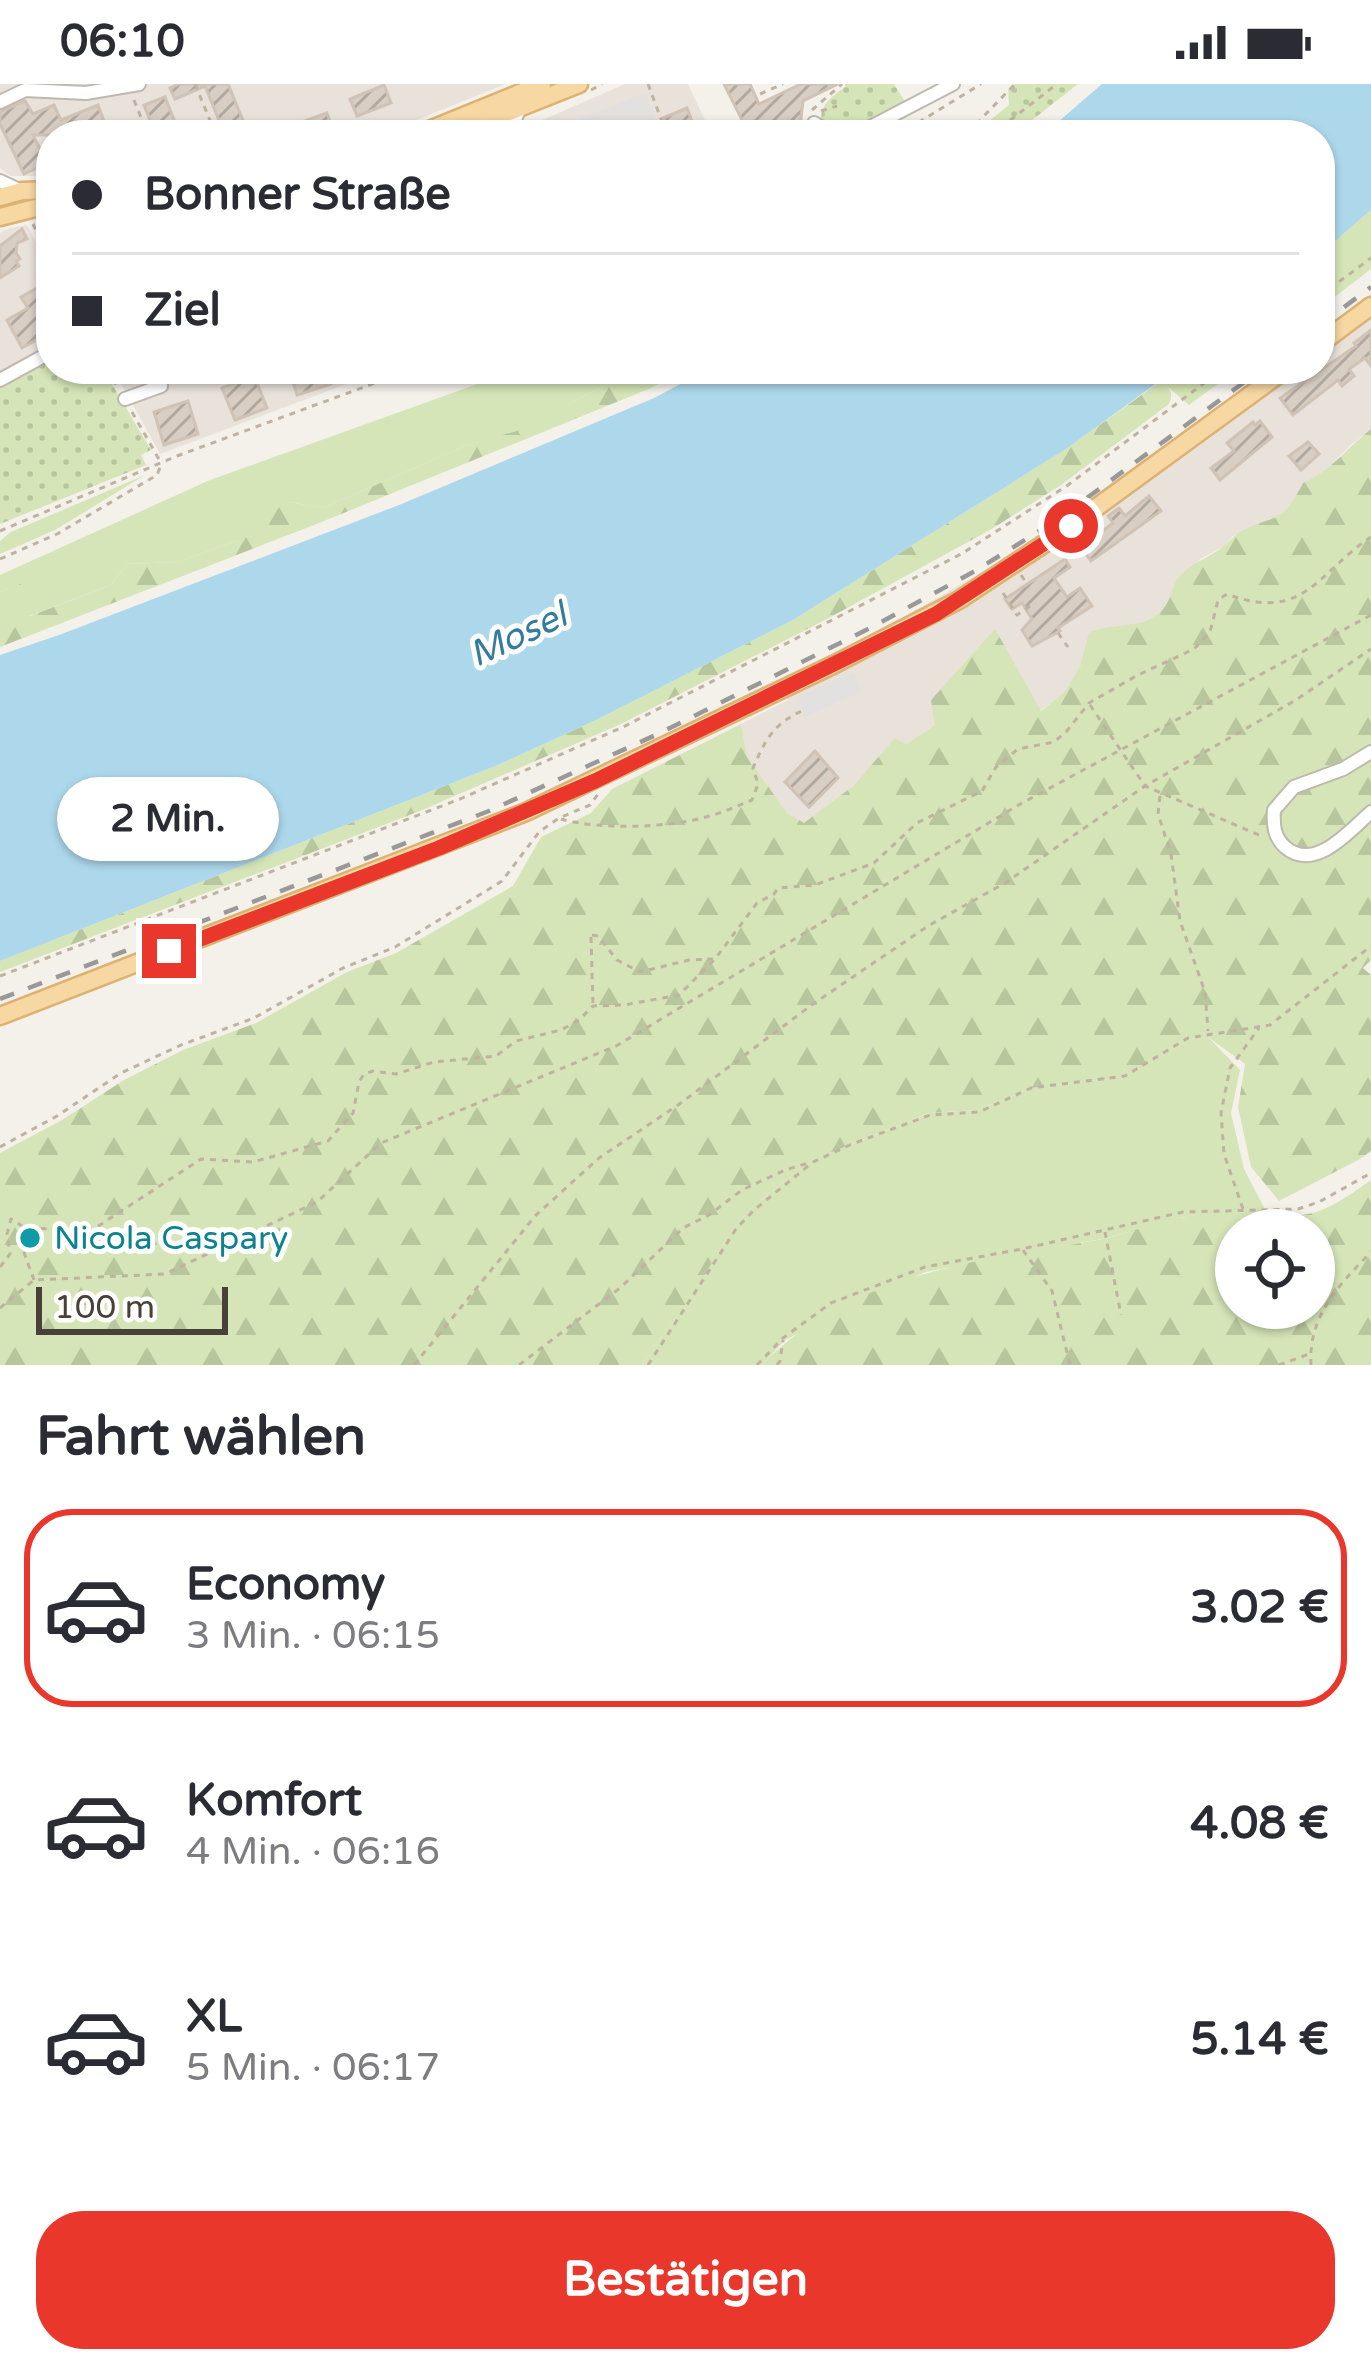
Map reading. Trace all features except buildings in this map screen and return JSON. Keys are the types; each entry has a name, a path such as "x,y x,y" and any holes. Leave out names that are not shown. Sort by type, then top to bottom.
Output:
{"main road":[{"path":"454,120 542,84"},
{"path":"488,120 579,84"},
{"path":"0,197 36,191"},
{"path":"0,217 36,207"},
{"path":"1335,333 1371,306"},
{"path":"0,1016 439,848 595,781 836,664 973,591 1265,384"}],"street":[{"path":"884,120 952,84"},
{"path":"4,94 25,90 73,94 134,86"},
{"path":"515,120 521,107"},
{"path":"0,181 22,191"},
{"path":"0,380 36,360"},
{"path":"124,399 161,384"},
{"path":"1371,752 1343,770 1294,788 1278,804 1273,820 1282,845 1299,855 1316,854 1331,848 1371,812"}],"path":[{"path":"195,84 211,120"},
{"path":"649,84 660,120"},
{"path":"760,94 783,84"},
{"path":"837,106 810,114 842,84"},
{"path":"922,120 981,84"},
{"path":"980,120 1015,84"},
{"path":"1011,120 1057,84"},
{"path":"134,86 144,120"},
{"path":"31,219 36,230"},
{"path":"1335,285 1371,258"},
{"path":"116,384 162,464"},
{"path":"0,531 373,384"},
{"path":"0,976 460,799 623,727 964,553 1068,485 1203,384"},
{"path":"0,559 57,534 157,475 162,464"},
{"path":"592,1006 679,995 715,959 757,903 778,888 815,885 874,863 917,823 982,791 996,767 1018,749 1054,742 1089,704 1194,649 1210,632 1218,600 1227,595 1246,602 1277,603 1310,591 1371,537"},
{"path":"1003,593 1017,615 1033,604"},
{"path":"0,1307 34,1280 165,1274 317,1202 381,1143 616,1046 1022,802 1371,615"},
{"path":"1058,633 1068,647"},
{"path":"414,1365 536,1215 599,1158 843,982 1005,883 1145,785 1297,700 1371,649"},
{"path":"1089,704 1145,785 1282,845"},
{"path":"560,818 639,826 704,818 752,800 758,784 753,768 767,737 790,716 806,709"},
{"path":"0,1148 121,1073 254,1018 343,968 395,947 502,881 539,832 590,805 598,790 595,781"},
{"path":"1160,794 1158,814 1171,854 1180,921 1205,992 1208,1034"},
{"path":"0,1267 10,1254 10,1219 22,1226 86,1234 201,1159 253,1162 328,1141 353,1113 358,1082 364,1074 396,1074 434,1062 496,1056 516,1041 561,1030 579,1020 592,1006 592,935 617,959 640,972 715,959"},
{"path":"519,1365 594,1309 683,1228 742,1190 930,1115 979,1112 1030,1088 1125,1076 1188,1038 1270,1024 1371,946"},
{"path":"679,995 685,1005"},
{"path":"1243,1209 1224,1154 1221,1113 1230,1068 1260,1026"},
{"path":"648,1365 736,1229 813,1162"},
{"path":"1298,1209 1371,1173"},
{"path":"757,1365 783,1338 831,1304 925,1267 1183,1212 1215,1211"},
{"path":"34,1280 23,1250 26,1238 41,1228"},
{"path":"1105,1231 1121,1315"},
{"path":"1022,1249 1052,1292 1070,1365"},
{"path":"1312,1365 1314,1330 1331,1293 1371,1252"},
{"path":"777,1365 783,1338"},
{"path":"1279,1365 1311,1354"}],"shaded area":[{"path":"0,84 506,84 416,120 36,120 36,176 10,176 0,168"},
{"path":"625,84 688,84 705,120 542,120"},
{"path":"645,93 656,120 576,120"},
{"path":"27,225 36,242 36,354 0,374 0,233"},
{"path":"1371,294 1371,429 1320,476 1303,483 1291,508 1233,536 1225,546 1200,559 1169,604 1154,617 1090,633 1065,693 1040,711 994,630 935,725 906,744 895,739 853,786 804,824 787,813 747,756 741,724 788,700 783,679 869,637 1013,554 1249,384 1335,384 1335,321"},
{"path":"121,384 347,384 160,454"},
{"path":"853,672 862,691 806,717 797,697"}],"green space":[{"path":"894,84 906,103 876,120 821,120 823,108 845,87"},
{"path":"1015,84 1078,84 1032,120 990,120 1009,105 1008,89"},
{"path":"1371,210 1371,269 1335,297 1335,241"},
{"path":"36,368 36,384 112,384 151,450 141,455 146,465 0,524 0,388"},
{"path":"477,384 609,384 527,429 467,445 323,508 289,502 239,540 177,562 127,564 111,585 29,616 21,585 0,592 0,575 210,480"},
{"path":"609,384 658,384 0,647 0,592 21,584 30,616 111,585 127,564 177,562 239,540 243,523 289,502 323,508 467,445 527,428"},
{"path":"1157,384 1170,391 1169,404 1061,485 990,530 621,724 420,811 0,972 0,961 498,765 596,720 793,620 1069,447"},
{"path":"1164,384 1218,384 1189,405"},
{"path":"1371,429 1371,960 1363,968 1371,975 1371,1151 1360,1159 1279,1201 1251,1167 1238,1107 1245,1064 1208,1037 1191,1039 1126,1077 1031,1088 978,1110 929,1113 810,1161 734,1227 642,1365 0,1365 0,1153 124,1080 183,1050 256,1023 347,972 396,953 513,886 541,837 591,813 612,789 741,724 747,756 787,813 804,823 853,786 895,738 906,744 935,725 931,700 995,629 1041,711 1065,692 1080,666 1089,633 1137,623 1160,612 1184,572 1238,533 1282,513 1303,483"},
{"path":"145,475 55,530 0,554 0,541 11,532"},
{"path":"1208,1037 1240,1070 1231,1113 1244,1169 1265,1209 1215,1209 1215,1217 1184,1217 1106,1238 925,1272 785,1340 762,1365 642,1365 734,1227 810,1161 930,1113 978,1110 1031,1088 1126,1077 1191,1039"},
{"path":"1371,1180 1371,1365 762,1365 797,1334 835,1310 918,1276 1203,1216 1215,1216 1215,1329 1335,1329 1335,1209 1322,1209"}],"water":[{"path":"1102,84 1371,84 1371,210 1335,241 1335,120 1060,120"},
{"name":"Mosel","path":"681,384 1155,384 1069,447 793,620 596,720 498,765 0,961 0,655 399,505"}],"railway":[{"path":"1335,314 1371,287"},
{"path":"0,999 489,811 658,734 975,571 1057,520 1242,384"}],"place":[{"name":"Nicola Caspary","path":"30,1238"}],"route":[{"path":"169,951 439,848 595,781 936,614 1071,526"}]}
